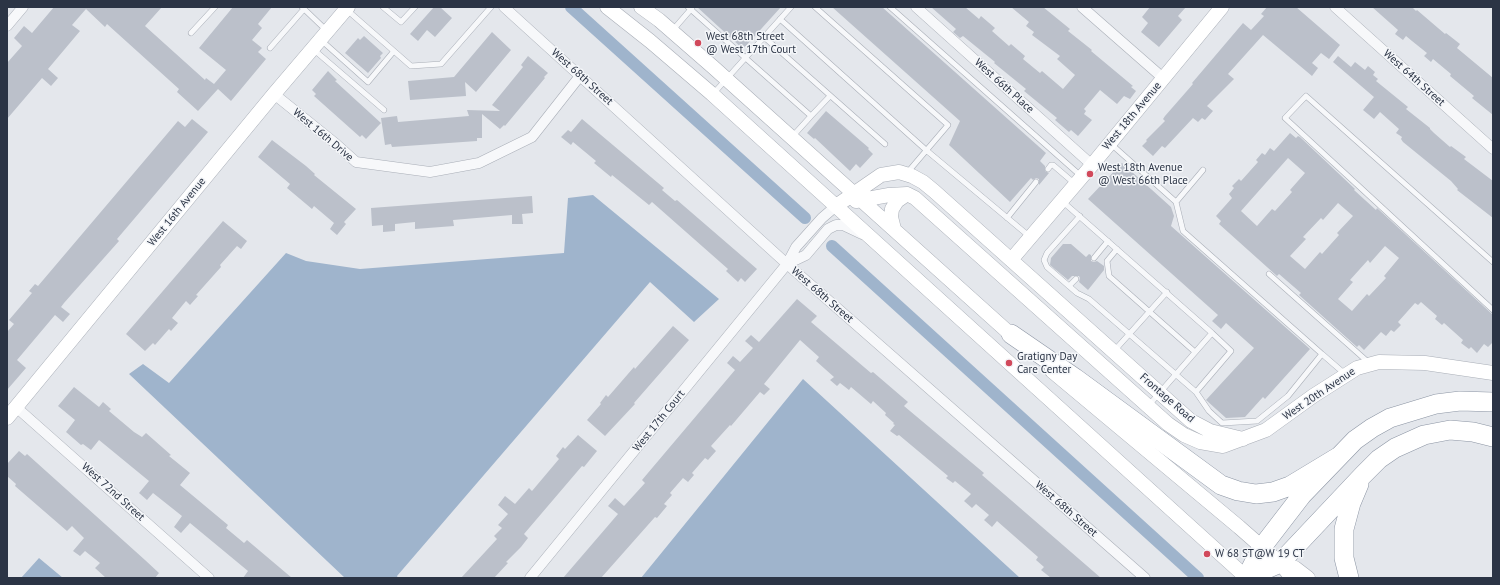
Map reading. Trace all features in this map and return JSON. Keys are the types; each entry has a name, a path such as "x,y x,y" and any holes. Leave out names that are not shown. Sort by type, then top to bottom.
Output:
{"highway":[{"path":"1011,334 1075,378 1220,485 1238,491 1256,494 1274,492 1290,486 1338,457"},
{"path":"1246,578 1262,547 1302,495 1355,440 1390,418 1436,404 1460,401 1493,402"},
{"path":"1246,578 1280,563 1363,475 1379,459 1395,448 1424,435 1450,430 1473,432 1493,437"},
{"path":"1349,578 1344,558 1344,530 1351,503 1363,475"}],"street":[{"path":"7,26 23,7"},
{"name":"West 68th Street","path":"504,7 787,264 1145,578"},
{"path":"607,7 656,46 712,94 1246,578"},
{"path":"641,7 672,31 792,137 1069,386 1262,547 1280,563 1292,578"},
{"name":"West 66th Place","path":"916,7 1092,165"},
{"path":"1082,7 1163,78"},
{"name":"West 18th Avenue","path":"1010,260 1092,165 1222,7"},
{"name":"West 64th Street","path":"1335,7 1493,149"},
{"name":"West 16th Avenue","path":"7,418 274,94 347,8"},
{"name":"West 16th Drive","path":"274,94 356,162 430,172 479,163 532,137 580,76"},
{"path":"858,197 881,175 902,173"},
{"name":"Frontage Road","path":"902,173 923,182 934,191 1191,421 1210,431 1243,439"},
{"path":"836,206 858,197 907,194"},
{"path":"894,229 891,217 892,209 896,201 907,194"},
{"name":"Frontage Road","path":"907,194 922,202 1168,424 1184,435 1200,442 1223,446 1243,439"},
{"name":"West 17th Court","path":"530,578 787,264 796,247 822,218 836,206"},
{"name":"West 17th Court","path":"787,264 806,255 828,229 836,225 843,225 872,238"},
{"path":"982,256 996,261 1010,260"},
{"name":"West 20th Avenue","path":"1243,439 1266,430 1346,374 1356,368 1370,364 1380,362 1425,364 1493,373"},
{"name":"West 72nd Street","path":"16,406 209,578"},
{"path":"1280,563 1295,568 1308,578"}],"lane":[{"path":"191,33 215,7"},
{"path":"383,7 401,22 414,7"},
{"path":"347,8 411,66 441,64 491,7"},
{"path":"712,94 791,7"},
{"path":"814,7 948,125 926,150 902,173"},
{"path":"890,7 1078,180"},
{"path":"270,48 303,8 320,40 384,110"},
{"path":"672,31 690,8 811,116"},
{"path":"780,20 926,150 1030,237"},
{"path":"764,37 885,144"},
{"path":"320,40 368,82 394,51"},
{"path":"792,137 830,96"},
{"path":"1493,262 1306,96 1285,118 1493,310"},
{"path":"1110,143 1176,202 1183,232 1346,374"},
{"path":"1048,169 1051,165 1053,165 1078,180"},
{"path":"1176,202 1203,170"},
{"path":"1007,218 1036,182"},
{"path":"1062,200 1167,292 1231,351 1196,392"},
{"path":"1080,216 1047,253 1044,260 1047,267 1077,293 1089,299 1196,392 1209,412 1222,423 1257,421 1288,396 1322,354"},
{"path":"1094,258 1108,241"},
{"path":"1117,249 1108,261 1109,276 1195,352"},
{"path":"1269,274 1370,364"},
{"path":"1069,286 1076,279"},
{"path":"1114,352 1167,292"},
{"path":"1148,405 1212,333"}],"water":[{"path":"593,195 719,299 694,322 650,282 397,576 398,578 345,578 129,374 143,364 169,383 286,253 306,261 360,269 564,253 568,198"},
{"path":"803,379 1020,578 641,578"},
{"path":"39,558 63,578 21,578"}],"building":[{"path":"54,7 162,7 145,26 205,80 206,78 214,84 226,70 199,48 233,7 272,7 258,24 262,28 252,40 262,48 258,52 266,59 231,101 218,89 198,111 177,92 179,89 107,24 105,27 86,9 72,25 80,31 48,69 58,78 51,86 42,78 7,119 7,63 22,46 14,38 24,26 32,33"},
{"path":"434,7 440,7 452,18 435,37 427,30 418,41 410,34"},
{"path":"697,7 781,7 743,49"},
{"path":"832,7 882,7 1046,153 1040,161 1045,166 1045,171 1049,173 1039,185 1039,179 1036,178 1033,180 1031,178 1010,202 949,145 960,121"},
{"path":"931,7 965,7 979,19 981,16 995,28 992,31 1009,46 1011,44 1025,56 1023,59 1040,73 1042,71 1063,89 1075,75 1057,59 1060,56 1032,35 1034,32 1026,26 1029,22 1011,7 1043,7 1070,29 1068,31 1133,86 1131,87 1136,91 1130,99 1124,96 1117,104 1100,90 1084,109 1086,111 1084,114 1092,120 1078,136 1071,130 1069,132 1055,120 1057,118 1024,91 1026,89 994,63 995,62 963,36 960,38 953,32 956,29"},
{"path":"1150,7 1186,7 1178,16 1182,20 1159,47 1141,32 1148,23 1142,17"},
{"path":"1267,7 1296,7 1340,45 1329,59 1321,53 1312,63 1318,68 1312,76 1263,35 1228,74 1234,79 1207,106 1213,111 1205,120 1202,118 1198,122 1193,118 1165,148 1162,146 1153,156 1142,146 1147,141 1146,140 1165,121 1163,119 1165,116 1243,23 1251,30 1264,16 1261,14"},
{"path":"1372,7 1412,7 1445,34 1446,33 1460,44 1457,48 1493,78 1493,115 1472,98 1474,96 1450,76 1451,74 1433,59 1431,62 1424,56 1427,53 1406,36 1403,40 1395,34 1398,30"},
{"path":"492,32 511,50 476,92 465,82 466,96 410,100 408,81 454,77"},
{"path":"364,36 383,53 380,56 381,58 368,73 345,53 358,38 360,40"},
{"path":"528,56 548,73 505,126 504,125 500,129 482,114 482,138 477,138 477,141 392,147 391,144 385,145 381,118 397,116 398,122 469,116 467,110 500,111 492,105 523,67 521,65"},
{"path":"1338,56 1351,67 1355,62 1365,70 1368,66 1375,72 1373,75 1378,79 1376,81 1408,107 1406,109 1430,128 1450,147 1451,146 1466,157 1464,159 1493,181 1493,218 1457,190 1458,189 1451,181 1403,142 1401,139 1402,137 1396,133 1399,129 1380,112 1374,119 1363,110 1374,97 1333,62"},
{"path":"328,71 337,80 335,81 381,123 366,139 362,135 360,137 314,96 316,94 312,90"},
{"path":"826,111 869,148 868,149 873,154 860,168 856,164 850,171 815,138 814,139 807,133"},
{"path":"192,119 208,132 117,239 119,241 64,303 61,307 70,314 63,322 55,315 17,360 26,368 7,390 7,332 14,324 9,320 32,293 29,291 35,284 38,286 178,121 185,127"},
{"path":"582,119 664,188 662,190 675,201 677,200 757,269 745,282 741,278 738,282 726,271 728,269 652,202 649,205 612,175 611,177 594,163 596,161 573,142 571,145 561,137 568,130 571,132"},
{"path":"1290,133 1296,138 1298,136 1300,137 1355,189 1354,190 1376,210 1377,208 1493,315 1493,342 1488,347 1484,344 1477,353 1471,347 1469,349 1461,343 1463,340 1444,323 1442,325 1435,319 1437,316 1421,302 1418,305 1415,303 1398,322 1401,325 1394,332 1391,330 1386,336 1381,332 1364,350 1359,345 1357,347 1299,295 1301,293 1279,274 1277,276 1219,224 1221,221 1216,216 1232,198 1229,194 1234,188 1232,186 1239,179 1241,181 1258,162 1256,160 1262,153 1265,155 1270,148 1274,151","holes":["1288,158 1305,173 1290,190 1292,192 1275,211 1272,209 1257,226 1241,211","1338,203 1353,216 1337,233 1339,235 1322,254 1320,252 1305,269 1290,256 1306,239 1303,237 1321,218 1323,220","1385,246 1399,258 1384,276 1386,278 1369,296 1367,294 1352,311 1338,299 1353,282 1350,280 1368,260 1370,263"]},
{"path":"272,140 306,166 315,174 314,175 356,209 344,222 346,224 337,235 330,229 334,223 314,206 312,209 287,188 290,184 258,157"},
{"path":"1122,163 1171,207 1174,216 1171,226 1310,349 1265,399 1263,397 1245,417 1226,418 1206,400 1254,348 1226,323 1221,329 1212,321 1218,315 1088,199"},
{"path":"532,196 533,213 522,214 523,224 512,224 512,215 453,220 454,226 415,229 415,222 395,224 395,231 383,232 383,225 372,226 371,208"},
{"path":"223,221 247,241 241,249 237,246 220,265 221,267 196,295 198,296 190,305 186,301 172,318 178,323 171,331 169,329 155,345 153,343 145,351 126,334"},
{"path":"1063,244 1071,244 1086,257 1089,254 1091,255 1091,261 1097,261 1104,266 1104,270 1088,290 1079,282 1079,276 1072,276 1068,280 1050,265 1051,258"},
{"path":"797,299 817,316 811,322 908,402 904,406 984,473 982,475 1101,578 1051,578 1041,570 1044,567 1036,560 1038,557 997,521 992,527 984,520 989,515 976,504 972,508 964,501 971,494 955,481 953,483 946,478 948,476 899,435 897,436 890,431 895,425 893,424 894,423 873,401 871,404 851,387 849,390 840,383 837,386 830,380 834,377 816,361 819,357 800,340 764,384 770,389 764,395 760,392 731,426 730,425 711,446 716,451 708,460 705,458 692,473 694,475 688,482 683,478 670,493 672,495 664,504 667,506 657,518 655,517 601,578 563,578 618,514 608,506 615,498 624,506 625,505 645,483 642,480 735,370 727,363 733,356 740,362 753,348 745,341 751,335 759,342"},
{"path":"673,326 689,340 634,403 635,404 605,436 587,420 601,404 600,403 606,395 608,397"},
{"path":"74,387 99,407 103,402 111,409 109,411 134,432 142,437 146,433 171,455 169,456 190,473 180,485 228,525 226,528 244,543 247,540 292,578 243,578 248,571 190,523 181,533 174,527 182,516 153,493 147,500 139,493 149,481 99,440 91,450 83,444 81,445 66,432 75,420 58,406"},
{"path":"578,435 597,451 584,467 582,466 524,534 528,538 506,562 508,563 494,578 461,578 497,539 494,536 502,528 498,525 508,514 498,505 505,496 515,504 529,488 532,491 559,459 556,456 563,447 565,449"},
{"path":"19,451 25,456 27,454 159,573 155,578 106,578 95,568 100,563 85,551 80,556 73,551 84,538 72,526 67,531 15,486 16,484 7,476 7,464"}],"waterway":[{"path":"571,7 805,218"},
{"path":"832,246 1198,578"}],"place":[{"name":"West 68th Street @ West 17th Court","path":"698,43"},
{"name":"West 18th Avenue @ West 66th Place","path":"1090,174"},
{"name":"Gratigny Day Care Center","path":"1009,363"},
{"name":"W 68 ST@W 19 CT","path":"1207,554"}]}
